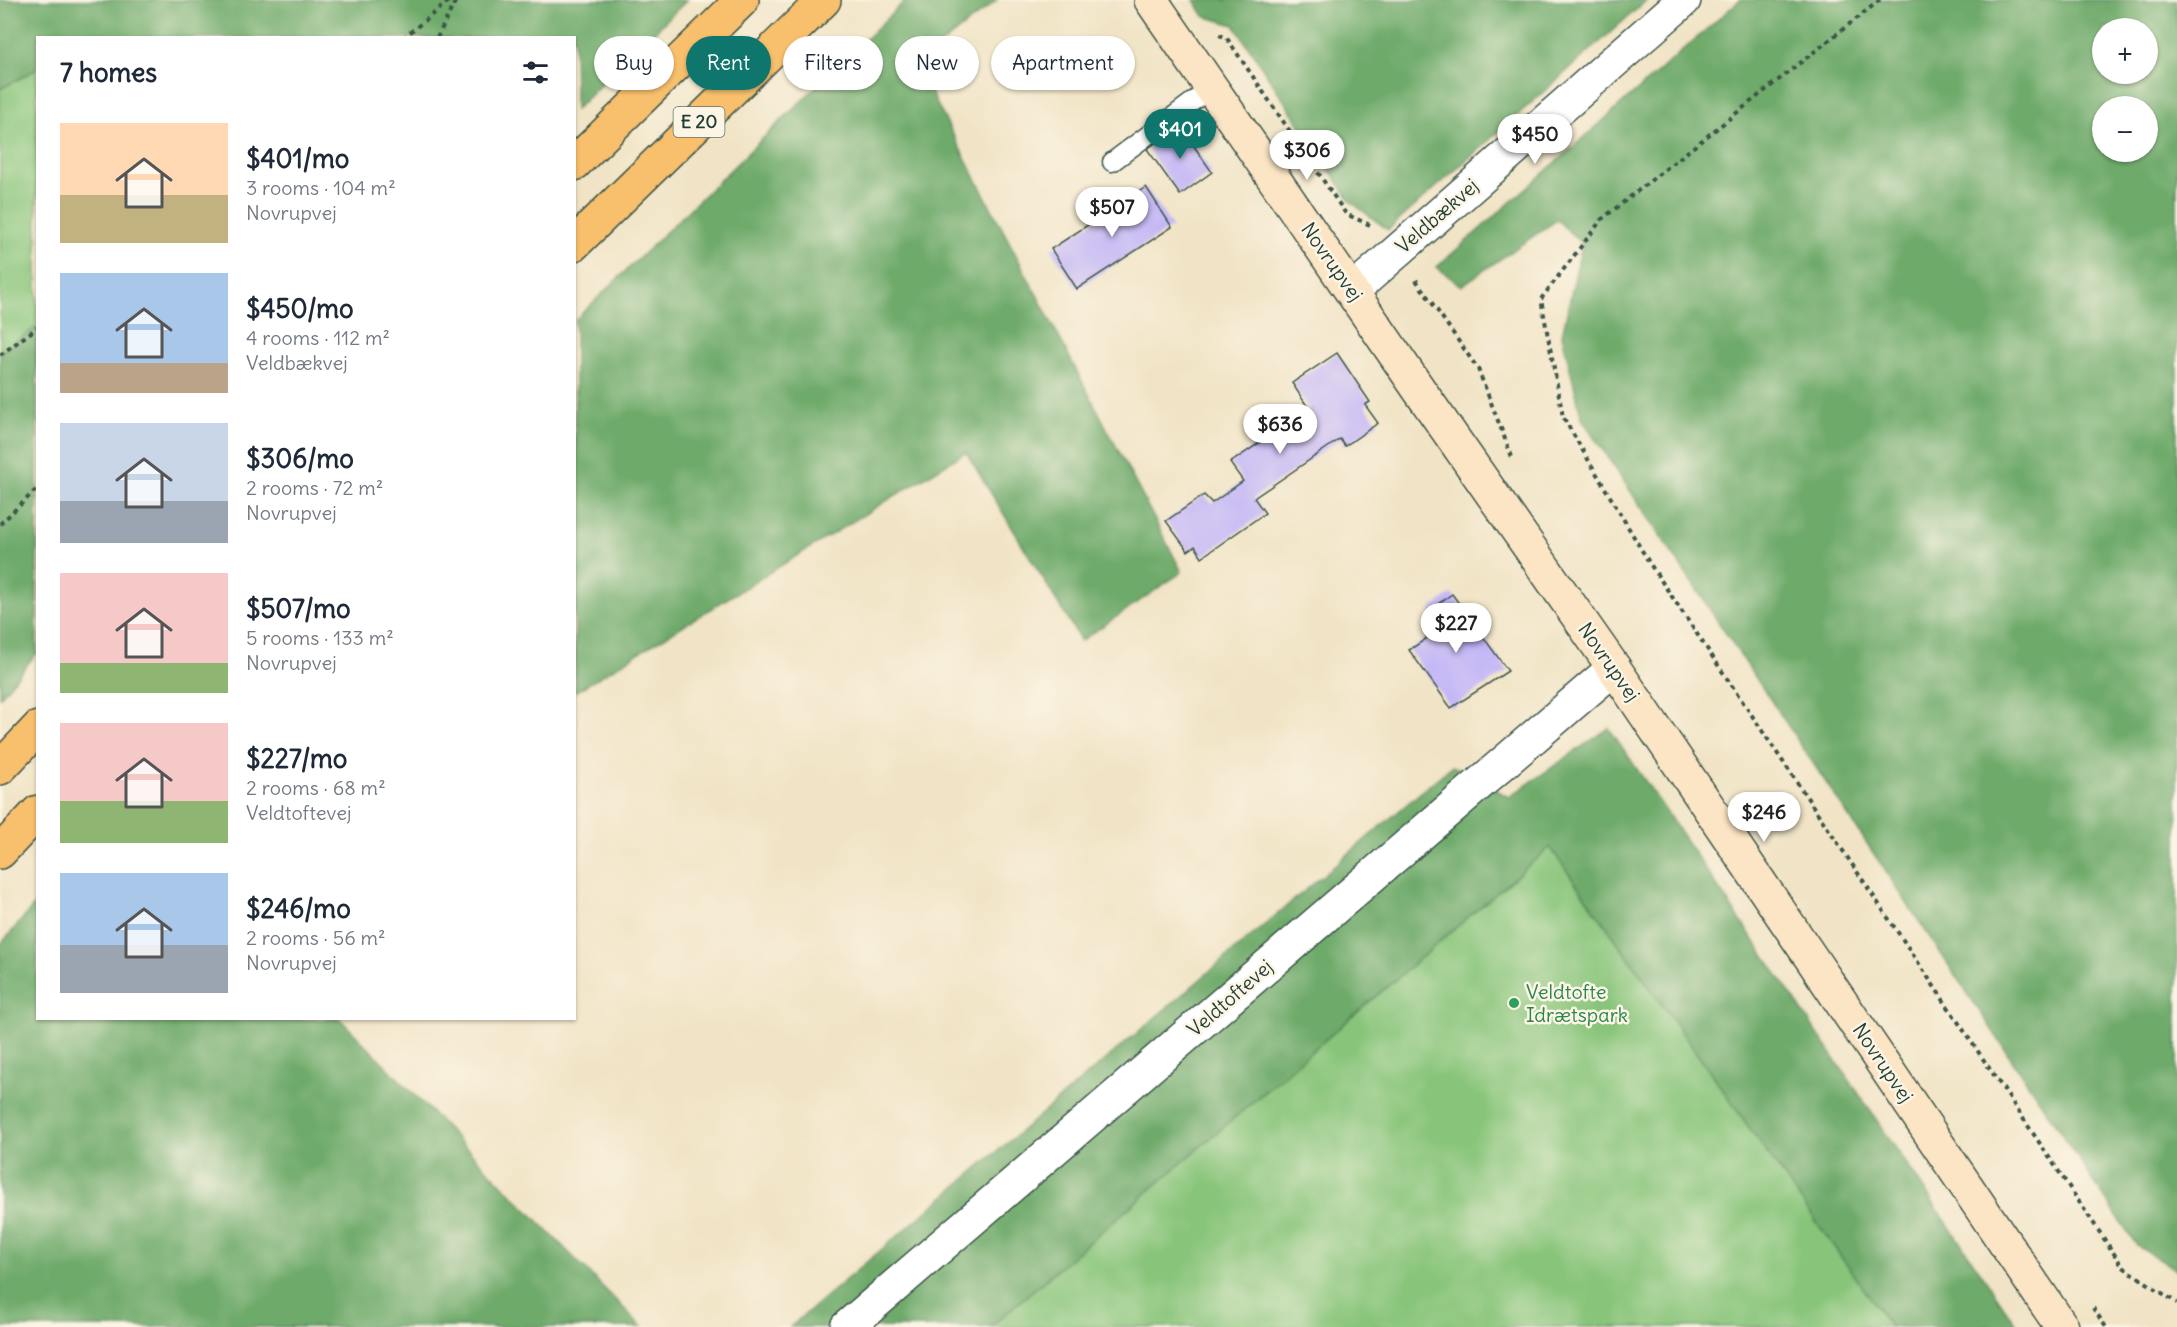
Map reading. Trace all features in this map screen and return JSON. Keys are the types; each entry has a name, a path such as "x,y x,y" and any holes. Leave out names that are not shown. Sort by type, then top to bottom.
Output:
{"highway":[{"name":"E 20","path":"576,163 742,0"},
{"name":"E 20","path":"576,242 824,0"},
{"path":"0,768 36,730"},
{"path":"0,852 36,814"}],"street":[{"name":"Novrupvej","path":"1151,0 1614,668 2062,1327"},
{"name":"Veldbækvej","path":"1352,291 1684,0"},
{"name":"Veldtoftevej","path":"847,1327 1614,668"}],"lane":[{"path":"1112,162 1211,88"}],"path":[{"path":"405,36 450,0"},
{"path":"438,36 456,0"},
{"path":"1880,0 1602,219 1541,299 1563,417 1650,564 2123,1267 2177,1303"},
{"path":"0,355 36,328"},
{"path":"0,524 36,490"}],"green space":[{"path":"0,0 687,0 650,36 594,36 595,90 576,109 576,36 36,36 36,70 0,89"},
{"path":"906,0 997,0 951,36 895,36 895,90 930,90 1182,572 1081,641 966,452 576,691 576,319 813,90 883,90 883,36 869,36"},
{"path":"1194,0 1647,0 1388,230 1351,202 1234,25 1204,16"},
{"path":"1740,0 2177,0 2177,1270 2137,1246 1582,419 1562,335 1582,244 1557,220 1461,286 1437,267"},
{"path":"36,70 36,328 0,353 0,89"},
{"path":"36,328 36,654 0,697 0,353"},
{"path":"1609,728 2018,1327 1891,1327 1550,847 990,1327 790,1327 1452,766 1509,797"},
{"name":"Veldtofte Idrætspark","path":"1550,847 1891,1327 990,1327"},
{"path":"36,903 36,1020 341,1020 642,1327 0,1327 0,945"}],"building":[{"path":"1180,126 1212,172 1180,195 1147,149"},
{"path":"1146,187 1172,227 1077,289 1051,249"},
{"path":"1337,353 1370,402 1365,405 1378,423 1345,446 1340,439 1254,498 1265,513 1202,557 1195,546 1188,551 1166,521 1204,495 1212,503 1243,481 1230,463 1309,409 1292,383"},
{"path":"1452,594 1508,671 1451,708 1409,650 1426,639 1432,608"}],"place":[{"name":"Veldtofte Idrætspark","path":"1514,1003"}]}
